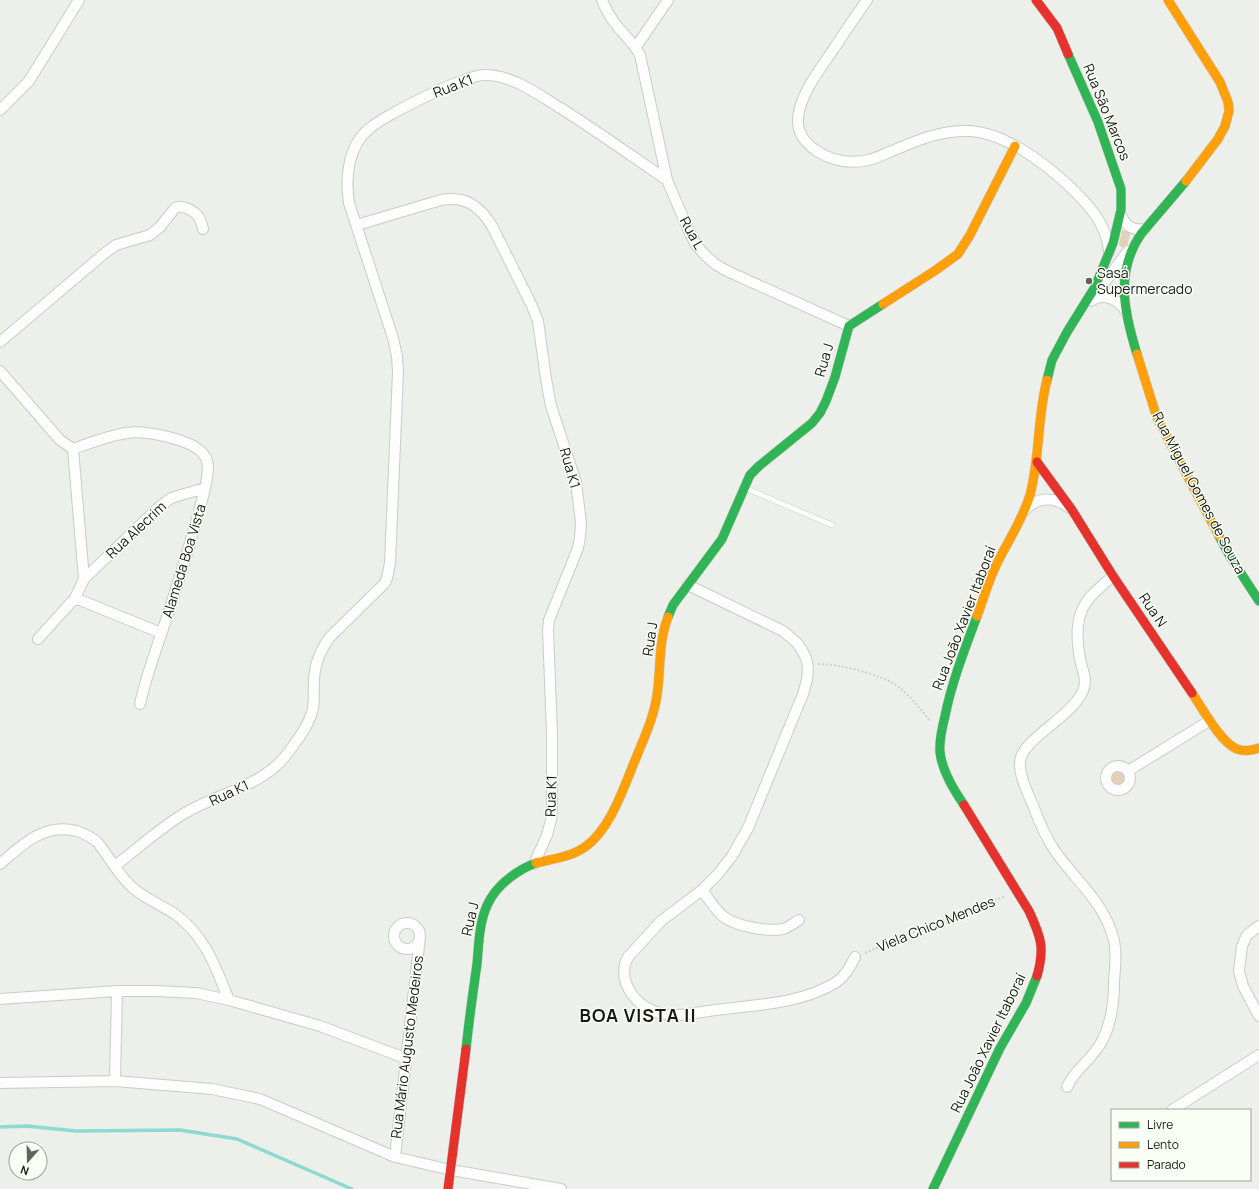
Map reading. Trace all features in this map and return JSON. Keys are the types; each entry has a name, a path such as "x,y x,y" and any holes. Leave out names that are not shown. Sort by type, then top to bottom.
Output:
{"street":[{"path":"0,110 30,81 79,0"},
{"path":"602,0 607,12 638,51 668,0"},
{"path":"867,0 815,77 802,102 798,120 799,130 802,138 809,146 826,157 849,162 870,159 928,136 943,132 964,131 981,133 997,138 1015,146 1041,162 1081,198 1098,219 1111,248"},
{"name":"Rua São Marcos","path":"1036,0 1057,28 1098,122 1121,189 1122,200 1120,217 1111,248"},
{"path":"1076,316 1090,302 1143,232 1186,181 1218,138 1225,126 1229,111 1228,102 1220,82 1168,0"},
{"name":"Rua L","path":"638,51 667,180 696,245 715,264 743,279 849,326"},
{"name":"Rua K1","path":"115,866 172,821 187,812 267,774 281,761 303,731 309,720 313,709 315,666 323,647 329,638 377,592 387,578 390,563 398,372 393,338 349,203 346,187 351,157 358,142 369,129 380,120 434,92 471,77 484,75 502,78 524,86 581,121 667,180"},
{"path":"849,326 936,270 958,254 970,235 1015,146"},
{"name":"Rua K1","path":"357,225 451,198 470,203 485,214 492,226 538,321 551,406 576,482 580,537 578,548 549,620 552,805 551,820 547,835 534,864"},
{"path":"0,342 116,245 150,236 160,227 175,208 184,207 196,214 199,217 203,228"},
{"path":"1098,219 1104,222 1110,222 1120,217"},
{"path":"1120,217 1129,227 1143,232"},
{"path":"1120,217 1116,246 1117,266 1127,310"},
{"name":"Rua Miguel Gomes de Souza","path":"1143,232 1135,243 1130,255 1124,277 1124,288 1133,340 1157,418 1232,558 1259,601"},
{"name":"Rua João Xavier Itaboraí","path":"933,1189 1000,1049 1036,979 1042,953 1038,928 1018,892 956,791 942,763 940,752 941,731 956,672 989,585 1004,550 1025,510 1038,462 1040,416 1048,374 1058,346 1095,287 1111,248"},
{"path":"1090,302 1097,298 1110,298 1127,310"},
{"name":"Rua J","path":"448,1189 483,916 490,898 495,890 520,871 534,864 563,857 582,848 597,834 620,794 652,716 659,681 661,639 673,605 715,549 729,525 750,475 812,423 818,416 832,386 849,326"},
{"path":"0,371 60,440 73,449"},
{"path":"73,449 125,433 137,432 167,437 190,445 204,455 208,467 206,488"},
{"path":"73,449 84,579"},
{"name":"Rua N","path":"1038,462 1072,510 1113,576 1209,721 1232,747 1247,752 1259,748"},
{"name":"Rua Alecrim","path":"38,638 76,598 84,579 158,508 171,498 206,488"},
{"name":"Alameda Boa Vista","path":"140,704 161,633 193,536 206,488"},
{"path":"1025,510 1034,502 1046,500 1058,501 1072,510"},
{"path":"1067,1087 1074,1075 1096,1052 1103,1040 1109,1023 1114,996 1114,943 1106,918 1098,904 1065,864 1044,833 1022,775 1020,763 1021,756 1030,745 1068,710 1081,695 1085,678 1077,634 1078,621 1083,607 1090,597 1113,576"},
{"path":"688,585 783,631 797,643 802,650 807,664 806,680 803,694 748,828 732,856 718,874 702,890 662,921 632,952 625,962 623,973 631,994 640,1004 665,1014 684,1014 780,1002 802,997 836,983 844,977 855,957"},
{"name":"Alameda Boa Vista","path":"76,598 161,633"},
{"path":"1128,771 1209,721"},
{"path":"0,864 36,836 51,829 69,829 90,836 128,884 139,893 166,908 191,928 203,942 213,960 229,1000"},
{"path":"702,890 716,910 724,917 744,926 783,929 799,920"},
{"path":"1259,926 1247,935 1242,946 1239,971 1243,986 1259,1016"},
{"name":"Rua Mário Augusto Medeiros","path":"395,1156 420,937"},
{"path":"115,1080 117,991"},
{"path":"0,999 117,991 156,991 196,994 229,1000 320,1026 405,1058"},
{"path":"1174,1109 1259,1055"},
{"path":"0,1083 115,1080 212,1089 260,1099 395,1156 451,1170 561,1189"}],"lane":[{"path":"744,487 832,525"}],"path":[{"path":"807,664 842,666 874,676 893,684 916,703 932,724 941,731"},
{"name":"Viela Chico Mendes","path":"855,957 959,913 1018,892"}],"shaded area":[{"path":"1122,230 1129,232 1130,235 1127,246 1123,248 1119,245"},
{"path":"1118,769 1124,772 1127,778 1124,784 1118,787 1112,784 1109,778 1112,772"}],"waterway":[{"path":"0,1127 27,1126 76,1131 180,1130 237,1139 352,1189"}],"traffic: fast":[{"path":"1047,380 1052,360 1067,332 1095,287 1113,243 1121,210 1121,189 1098,122 1068,54"},
{"path":"1137,354 1128,323 1124,292 1128,263 1133,248 1141,234 1186,181"},
{"path":"668,617 673,605 722,539 750,475 812,423 820,413 835,377 849,326 883,304"},
{"path":"1219,536 1231,558 1259,601"},
{"path":"964,805 943,766 940,743 951,690 977,616"},
{"path":"466,1049 480,930 487,905 499,887 517,873 536,863"},
{"path":"933,1189 1000,1048 1026,1003 1037,976"}],"traffic: slow":[{"path":"1168,0 1220,82 1228,102 1229,111 1225,126 1218,139 1186,181"},
{"path":"883,304 958,254 970,235 1015,146"},
{"path":"1137,354 1157,418 1219,536"},
{"path":"977,616 998,561 1023,515 1030,495 1047,380"},
{"path":"536,863 574,853 585,847 602,829 616,806 654,711 660,656 668,617"},
{"path":"1192,693 1218,733 1231,745 1237,749 1243,750 1259,748"}],"traffic: jam":[{"path":"1036,0 1057,28 1068,54"},
{"path":"1037,462 1072,510 1113,576 1192,693"},
{"path":"964,805 1029,911 1033,920 1039,936 1041,950 1041,958 1037,976"},
{"path":"448,1189 466,1049"}],"place":[{"name":"Sasá Supermercado","path":"1089,281"}],"district":[{"name":"BOA VISTA II","path":"638,1016"}]}
